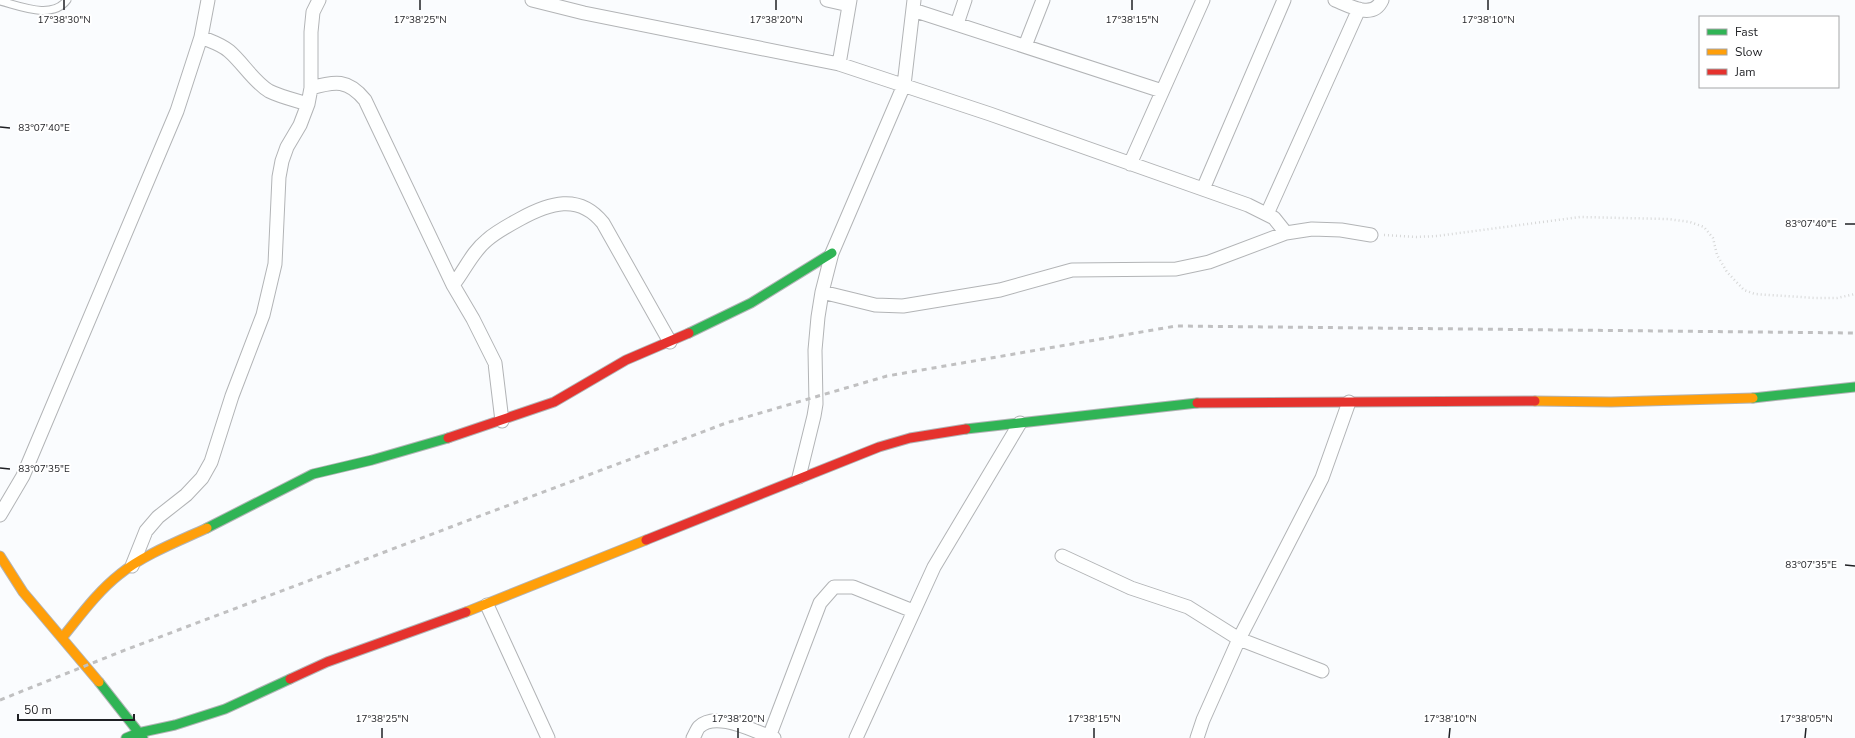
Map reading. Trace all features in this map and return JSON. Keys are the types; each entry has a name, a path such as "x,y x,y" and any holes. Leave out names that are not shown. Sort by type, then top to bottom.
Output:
{"street":[{"path":"0,515 23,476 174,118 201,37 208,0"},
{"path":"132,566 146,531 158,517 186,495 197,484 211,462 232,396 263,315 275,264 279,177 282,161 287,147 300,125 308,104 311,88 311,32 314,12 318,0"},
{"path":"532,0 584,13 839,64 904,85 1130,164 1267,214 1279,223 1286,233"},
{"path":"827,0 850,2 839,64"},
{"path":"957,24 965,0"},
{"path":"1025,46 1043,0"},
{"path":"1130,164 1203,0"},
{"path":"1203,190 1284,0"},
{"path":"1335,0 1369,11 1375,9 1382,0"},
{"path":"799,477 816,404 814,350 822,292 832,253 904,85 914,5 957,24 1162,90"},
{"path":"1267,214 1359,9"},
{"path":"201,37 219,44 228,51 261,85 269,91 280,96 308,104"},
{"path":"311,88 331,83 346,84 358,91 365,100 454,285 466,305 495,363 502,421"},
{"path":"454,285 474,254 487,240 541,208 562,203 577,205 596,214 603,223 670,342"},
{"path":"822,292 875,305 904,306 1000,290 1072,270 1176,269 1209,262 1286,233 1312,229 1341,230 1371,235"},
{"path":"62,638 101,591 121,573 158,552 268,498 313,474 406,450 502,421 554,402 626,360 670,342 751,303 832,253"},
{"path":"126,738 140,736 225,709 327,662 487,605 799,477 879,446 910,438 978,427 1185,403 1611,402 1770,397 1855,387"},
{"path":"1197,738 1203,720 1239,639 1322,478 1349,402"},
{"path":"856,738 934,567 1020,423"},
{"path":"0,556 23,592 103,687 140,736"},
{"path":"1062,556 1131,588 1188,607 1239,639 1322,671"},
{"path":"694,738 699,727 712,721 723,720 772,737 820,603 834,587 853,587 913,611"},
{"path":"487,605 548,738"}],"lane":[{"path":"0,1 42,10 57,8 67,0"}],"path":[{"path":"1371,235 1416,237 1437,236 1580,217 1668,219 1690,222 1704,227 1713,238 1717,254 1727,272 1744,290 1755,294 1815,298 1837,298 1855,294"}],"railway":[{"path":"0,700 120,652 726,423 887,376 1176,326 1855,333"}],"traffic: fast":[{"path":"689,333 751,303 832,253"},
{"path":"1753,398 1855,387"},
{"path":"966,429 1197,403"},
{"path":"207,528 313,474 372,460 448,438"},
{"path":"126,738 138,733 175,725 225,709 290,679"},
{"path":"99,682 143,738"}],"traffic: slow":[{"path":"1535,401 1611,402 1753,398"},
{"path":"62,638 96,596 129,567 173,543 207,528"},
{"path":"466,612 646,540"},
{"path":"0,556 23,592 99,682"}],"traffic: jam":[{"path":"448,438 554,402 626,360 689,333"},
{"path":"1197,403 1535,401"},
{"path":"646,540 879,447 910,438 966,429"},
{"path":"290,679 327,662 466,612"}]}
